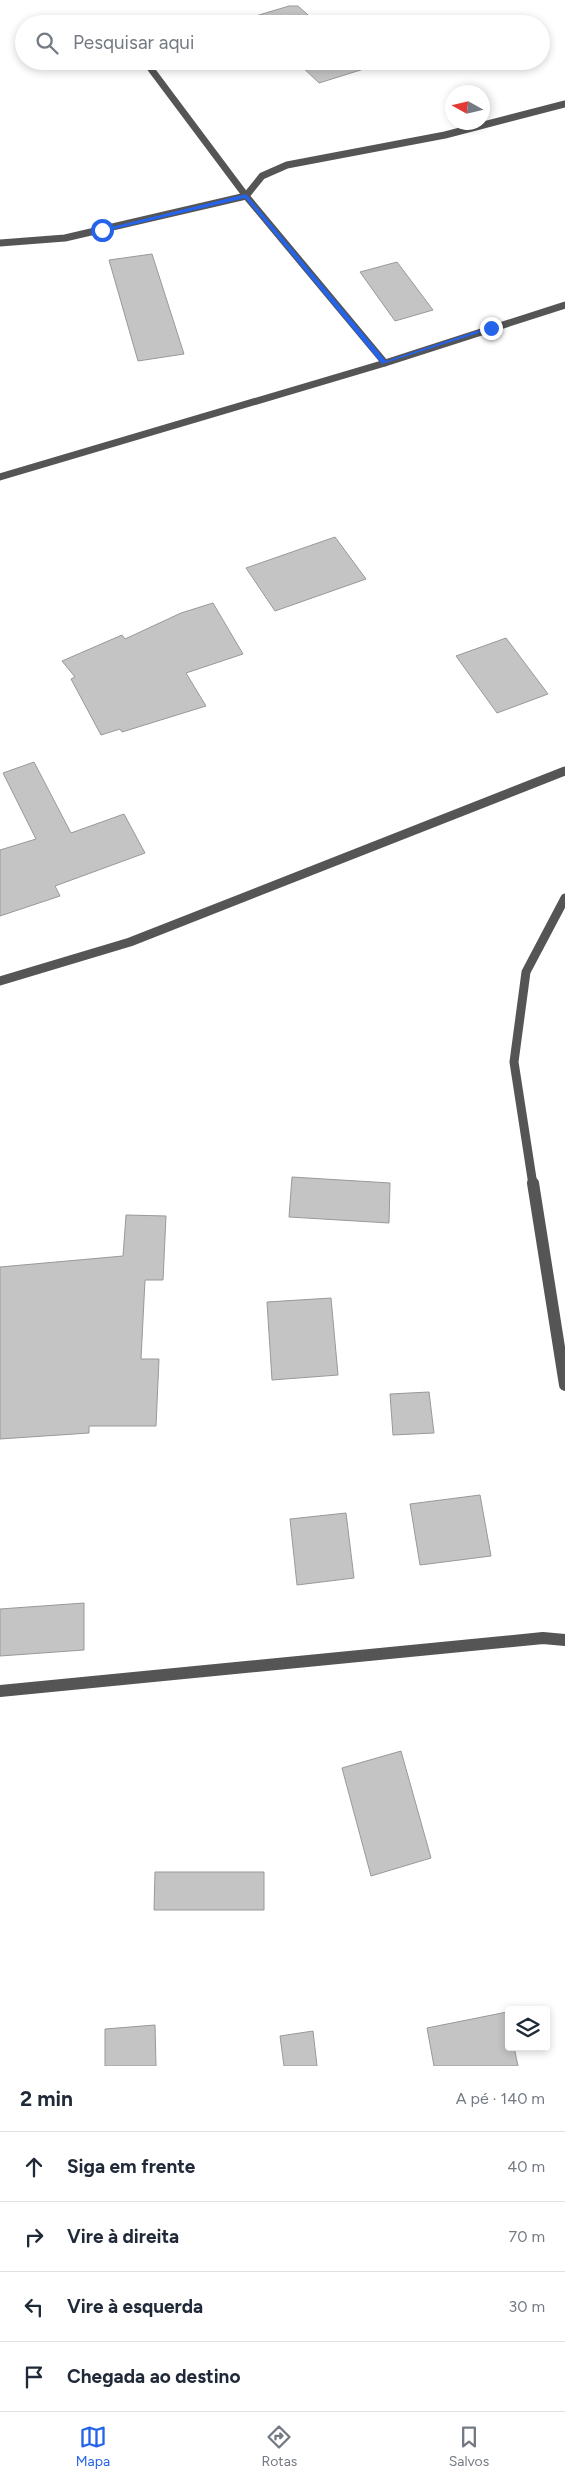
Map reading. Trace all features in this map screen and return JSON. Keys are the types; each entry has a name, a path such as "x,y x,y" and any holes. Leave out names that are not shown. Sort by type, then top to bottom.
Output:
{"lane":[{"path":"152,70 246,196 385,363"},
{"path":"0,243 65,238 246,196 256,179 276,169 309,160 394,145 529,115 565,104"},
{"path":"0,477 385,363 565,305"},
{"path":"0,981 130,942 565,771"},
{"path":"565,898 526,972 514,1062 565,1385"},
{"path":"0,1691 543,1638 565,1640"}],"building":[{"path":"289,6 298,6 308,15 259,15"},
{"path":"305,70 361,70 319,83"},
{"path":"152,254 184,354 138,361 109,260"},
{"path":"397,262 433,310 395,321 360,272"},
{"path":"335,537 366,579 275,611 246,568"},
{"path":"213,603 243,654 186,673 206,706 122,732 120,729 101,735 71,679 75,677 62,661 122,635 125,639 181,613"},
{"path":"506,638 548,694 497,713 456,656"},
{"path":"34,762 71,833 124,814 145,853 55,886 60,896 0,916 0,850 36,839 3,773"},
{"path":"292,1177 390,1183 389,1223 289,1217"},
{"path":"126,1215 166,1216 163,1280 145,1280 141,1359 159,1359 156,1426 89,1426 89,1433 0,1439 0,1267 123,1256"},
{"path":"331,1298 338,1375 272,1380 267,1302"},
{"path":"429,1392 434,1433 393,1435 390,1394"},
{"path":"480,1495 491,1556 420,1565 410,1504"},
{"path":"346,1513 354,1578 297,1585 290,1519"},
{"path":"84,1603 84,1650 0,1656 0,1609"},
{"path":"401,1751 431,1858 371,1876 342,1768"},
{"path":"155,1872 264,1872 264,1910 154,1910"},
{"path":"505,2012 505,2051 515,2051 518,2066 434,2066 427,2028"},
{"path":"155,2025 156,2066 105,2066 105,2029"},
{"path":"313,2031 317,2066 284,2066 280,2036"}],"route":[{"path":"102,230 246,196 385,363 491,328"}]}
